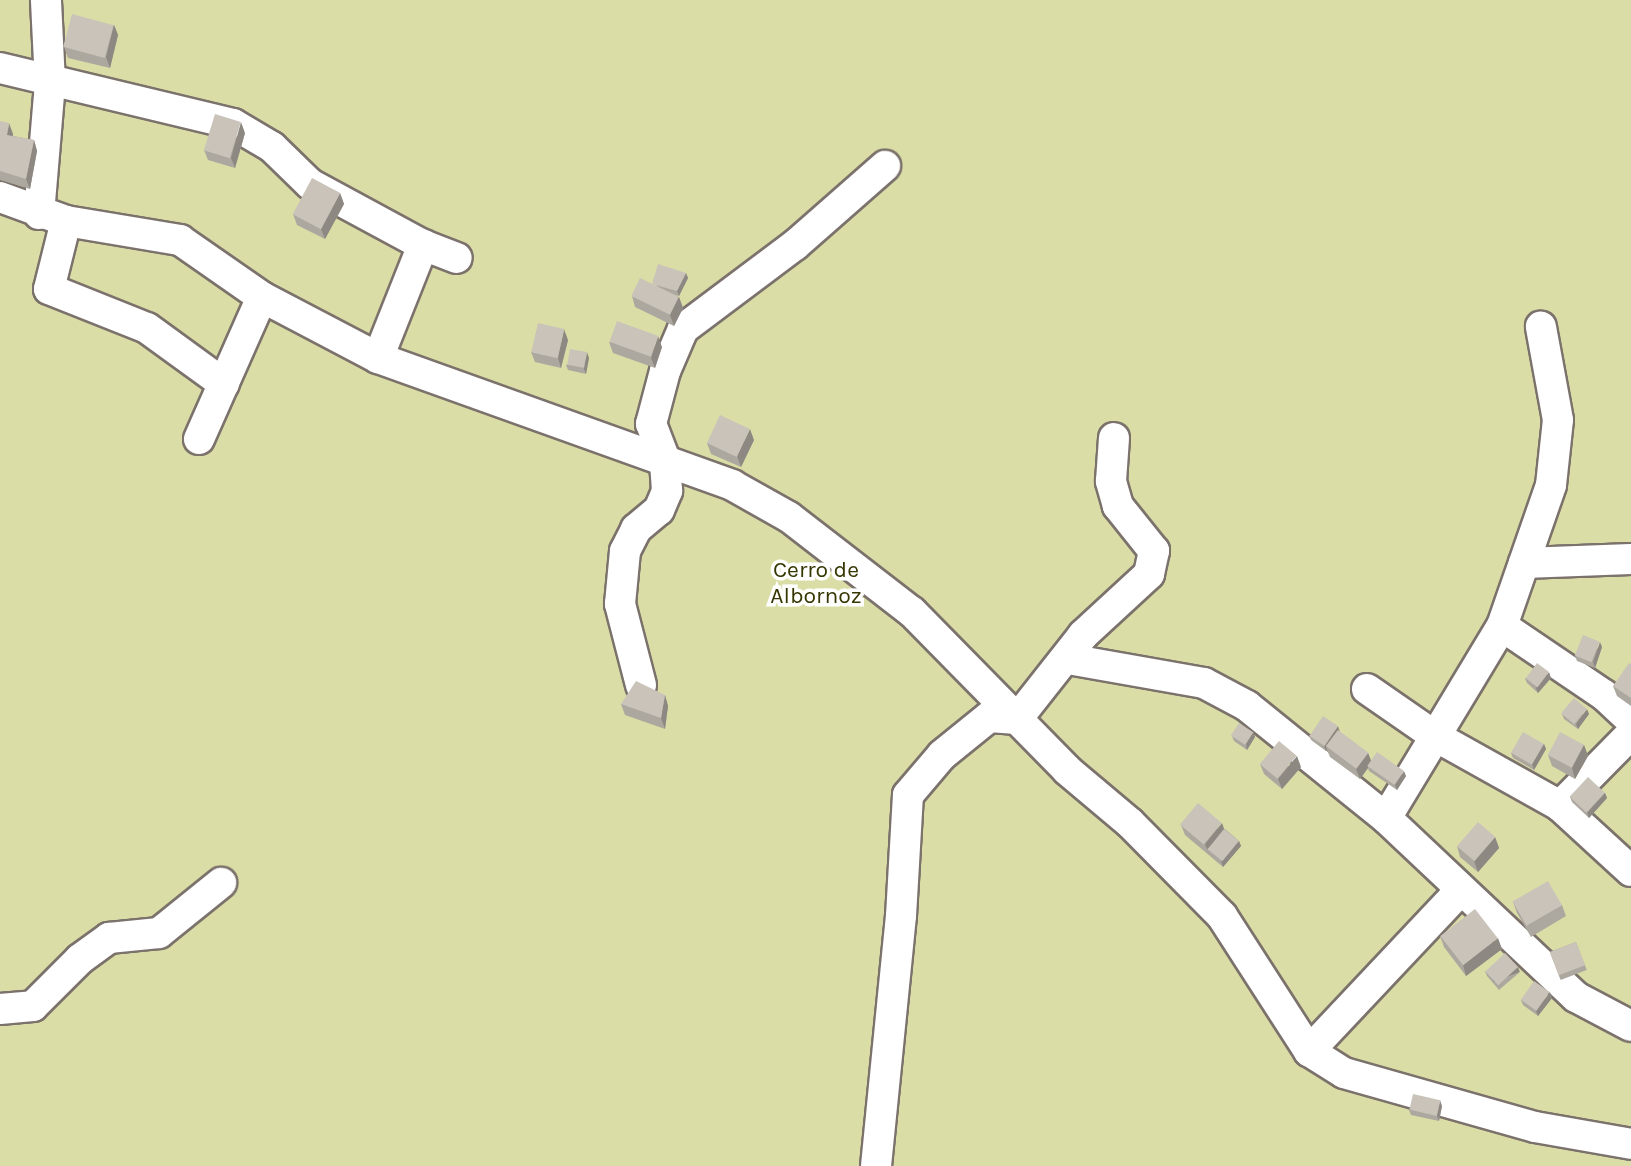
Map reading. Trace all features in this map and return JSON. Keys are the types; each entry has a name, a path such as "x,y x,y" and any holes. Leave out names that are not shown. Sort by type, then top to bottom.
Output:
{"street":[{"path":"46,0 52,217 49,289 147,328 223,384"},
{"path":"0,68 50,83 233,124 272,147 310,184 423,245 457,257"},
{"path":"641,685 620,604 625,551 636,529 665,500 665,460 651,425 665,371 684,329 795,245 885,166"},
{"path":"0,197 52,217 180,240 262,297 378,358 732,485 789,517 912,612 1017,719 1223,916 1309,1051 1344,1073 1535,1127 1631,1144"},
{"path":"378,358 423,245"},
{"path":"199,439 262,297"},
{"path":"1386,818 1502,626 1551,485 1558,420 1541,327"},
{"path":"1017,719 1068,659 1083,635 1143,580 1154,563 1154,551 1118,506 1111,481 1114,438"},
{"path":"1524,563 1631,559"},
{"path":"1502,626 1604,695 1631,720"},
{"path":"1068,659 1204,683 1247,706 1386,818 1460,891 1589,1007 1631,1026"},
{"path":"1367,689 1435,736 1560,806 1631,871"},
{"path":"876,1166 901,916 908,795 942,755 989,718 1017,719"},
{"path":"1560,806 1631,734"},
{"path":"0,1009 33,1006 80,959 109,938 159,933 221,883"},
{"path":"1309,1051 1460,891"}],"green space":[{"name":"Cerro de Albornoz","path":"0,0 1631,0 1631,1166 0,1166"}],"building":[{"path":"72,14 114,25 105,58 63,47"},
{"path":"215,114 241,122 230,158 204,150"},
{"path":"0,121 9,123 7,135 34,140 26,179 0,171"},
{"path":"312,178 340,193 321,229 293,214"},
{"path":"658,264 686,273 677,291 652,284"},
{"path":"640,278 679,297 670,315 631,296"},
{"path":"617,321 658,336 651,357 609,342"},
{"path":"538,323 564,329 558,358 531,352"},
{"path":"570,349 587,352 584,368 567,365"},
{"path":"720,415 750,429 737,457 707,443"},
{"path":"1583,635 1600,642 1591,662 1575,655"},
{"path":"1537,663 1549,672 1538,687 1526,678"},
{"path":"1629,663 1631,664 1631,698 1613,686"},
{"path":"636,681 665,695 661,718 621,704"},
{"path":"1574,698 1587,709 1574,724 1561,713"},
{"path":"1323,716 1338,726 1325,746 1310,736"},
{"path":"1239,723 1253,732 1245,745 1231,736"},
{"path":"1338,730 1368,753 1356,769 1326,746"},
{"path":"1523,732 1544,744 1532,765 1511,753"},
{"path":"1560,732 1584,745 1572,768 1548,755"},
{"path":"1279,741 1297,756 1277,779 1260,764"},
{"path":"1377,752 1404,771 1394,785 1367,766"},
{"path":"1588,777 1605,793 1586,812 1570,797"},
{"path":"1198,803 1222,823 1204,844 1180,824"},
{"path":"1478,822 1495,837 1474,861 1457,846"},
{"path":"1224,829 1239,841 1222,861 1208,849"},
{"path":"1548,881 1562,905 1526,926 1512,901"},
{"path":"1475,909 1498,938 1463,965 1440,936"},
{"path":"1576,942 1585,965 1559,975 1550,952"},
{"path":"1505,953 1518,967 1498,985 1485,971"},
{"path":"1534,981 1550,992 1536,1011 1521,1000"},
{"path":"1413,1094 1440,1100 1437,1116 1409,1110"}]}
